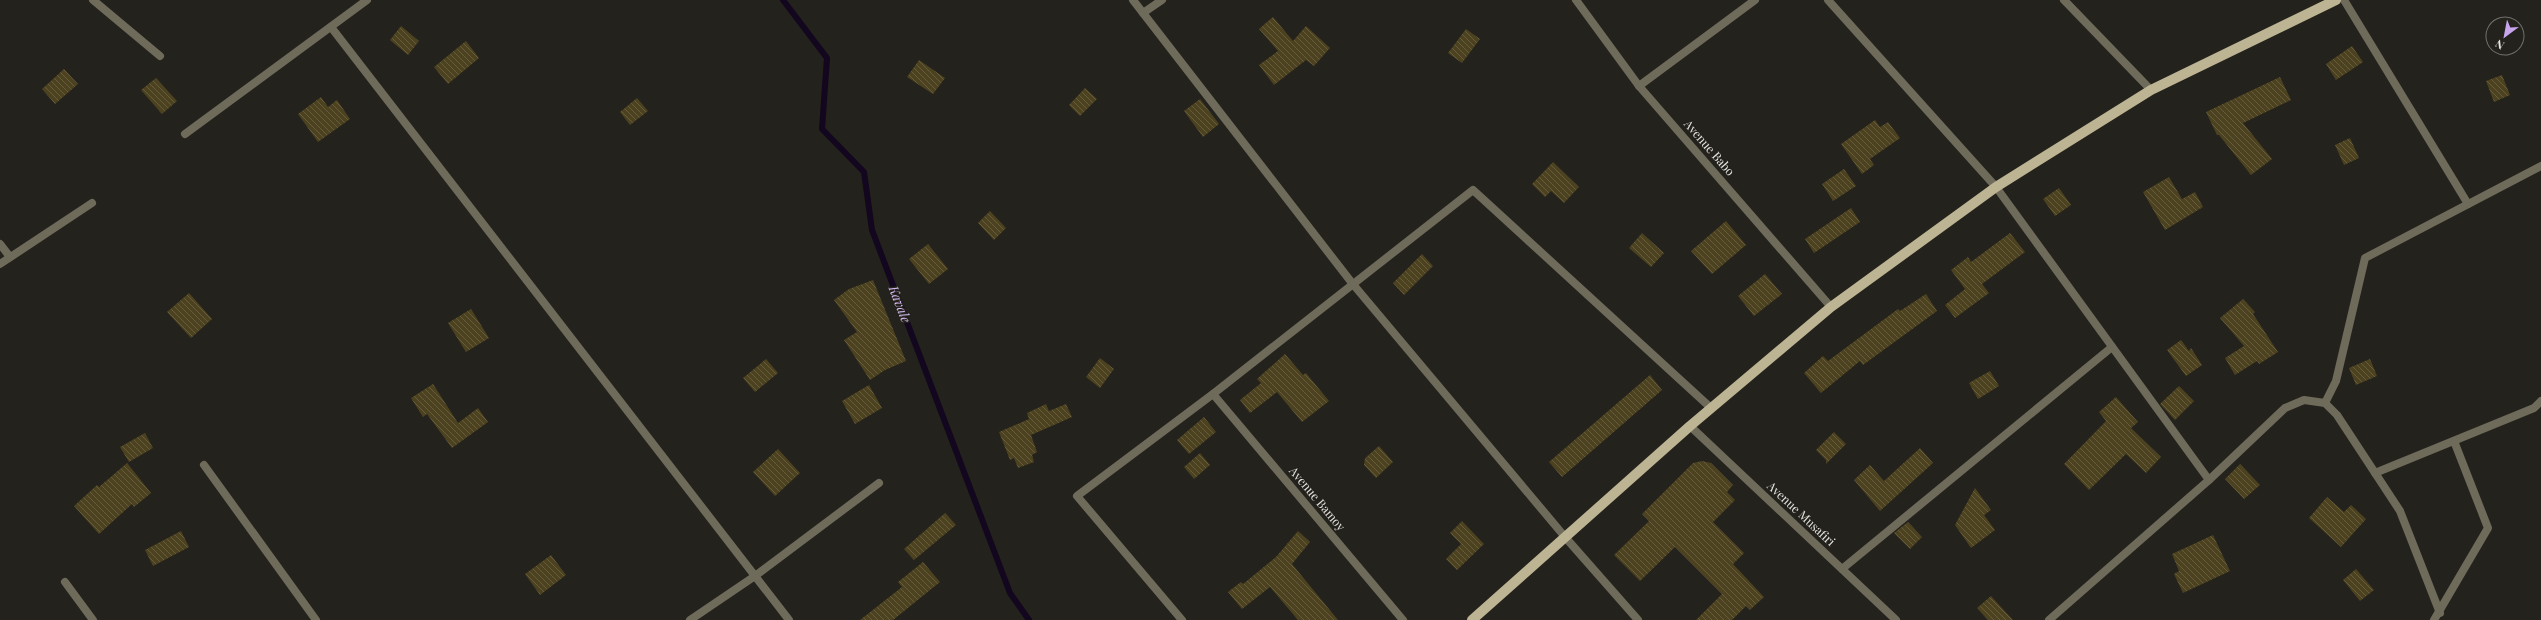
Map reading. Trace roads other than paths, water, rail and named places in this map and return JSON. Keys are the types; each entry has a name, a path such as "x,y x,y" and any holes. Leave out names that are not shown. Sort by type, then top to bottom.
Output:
{"main road":[{"path":"1472,620 1690,426 1831,307 1996,187 2151,90 2336,0"}],"street":[{"path":"93,0 160,56"},
{"path":"1133,0 1352,283 1565,537 1638,620"},
{"path":"1143,13 1162,0"},
{"name":"Avenue Babo","path":"1576,0 1639,86 1831,307"},
{"path":"1639,86 1755,0"},
{"path":"1828,0 1996,187 2209,480"},
{"path":"2064,0 2151,90"},
{"path":"2344,0 2468,204"},
{"path":"186,134 364,1"},
{"path":"330,27 789,620"},
{"path":"2325,404 2336,381 2365,258 2541,166"},
{"path":"1182,620 1077,496 1213,394 1352,283 1474,190 1711,408"},
{"path":"0,264 92,203"},
{"path":"0,244 10,257"},
{"path":"1842,569 2112,347"},
{"name":"Avenue Bamoy","path":"1213,394 1402,620"},
{"path":"2049,620 2209,480 2285,408 2304,400 2325,404 2337,415 2400,511 2440,613"},
{"path":"2375,473 2534,408 2541,401"},
{"name":"Avenue Musafiri","path":"1690,426 1896,620"},
{"path":"2434,620 2440,613 2488,528 2454,441"},
{"path":"204,464 316,620"},
{"path":"690,620 755,576 879,483"},
{"path":"65,582 93,620"}],"waterway":[{"name":"Kavale","path":"783,0 827,58 822,129 864,172 872,230 1010,593 1029,620"}]}
